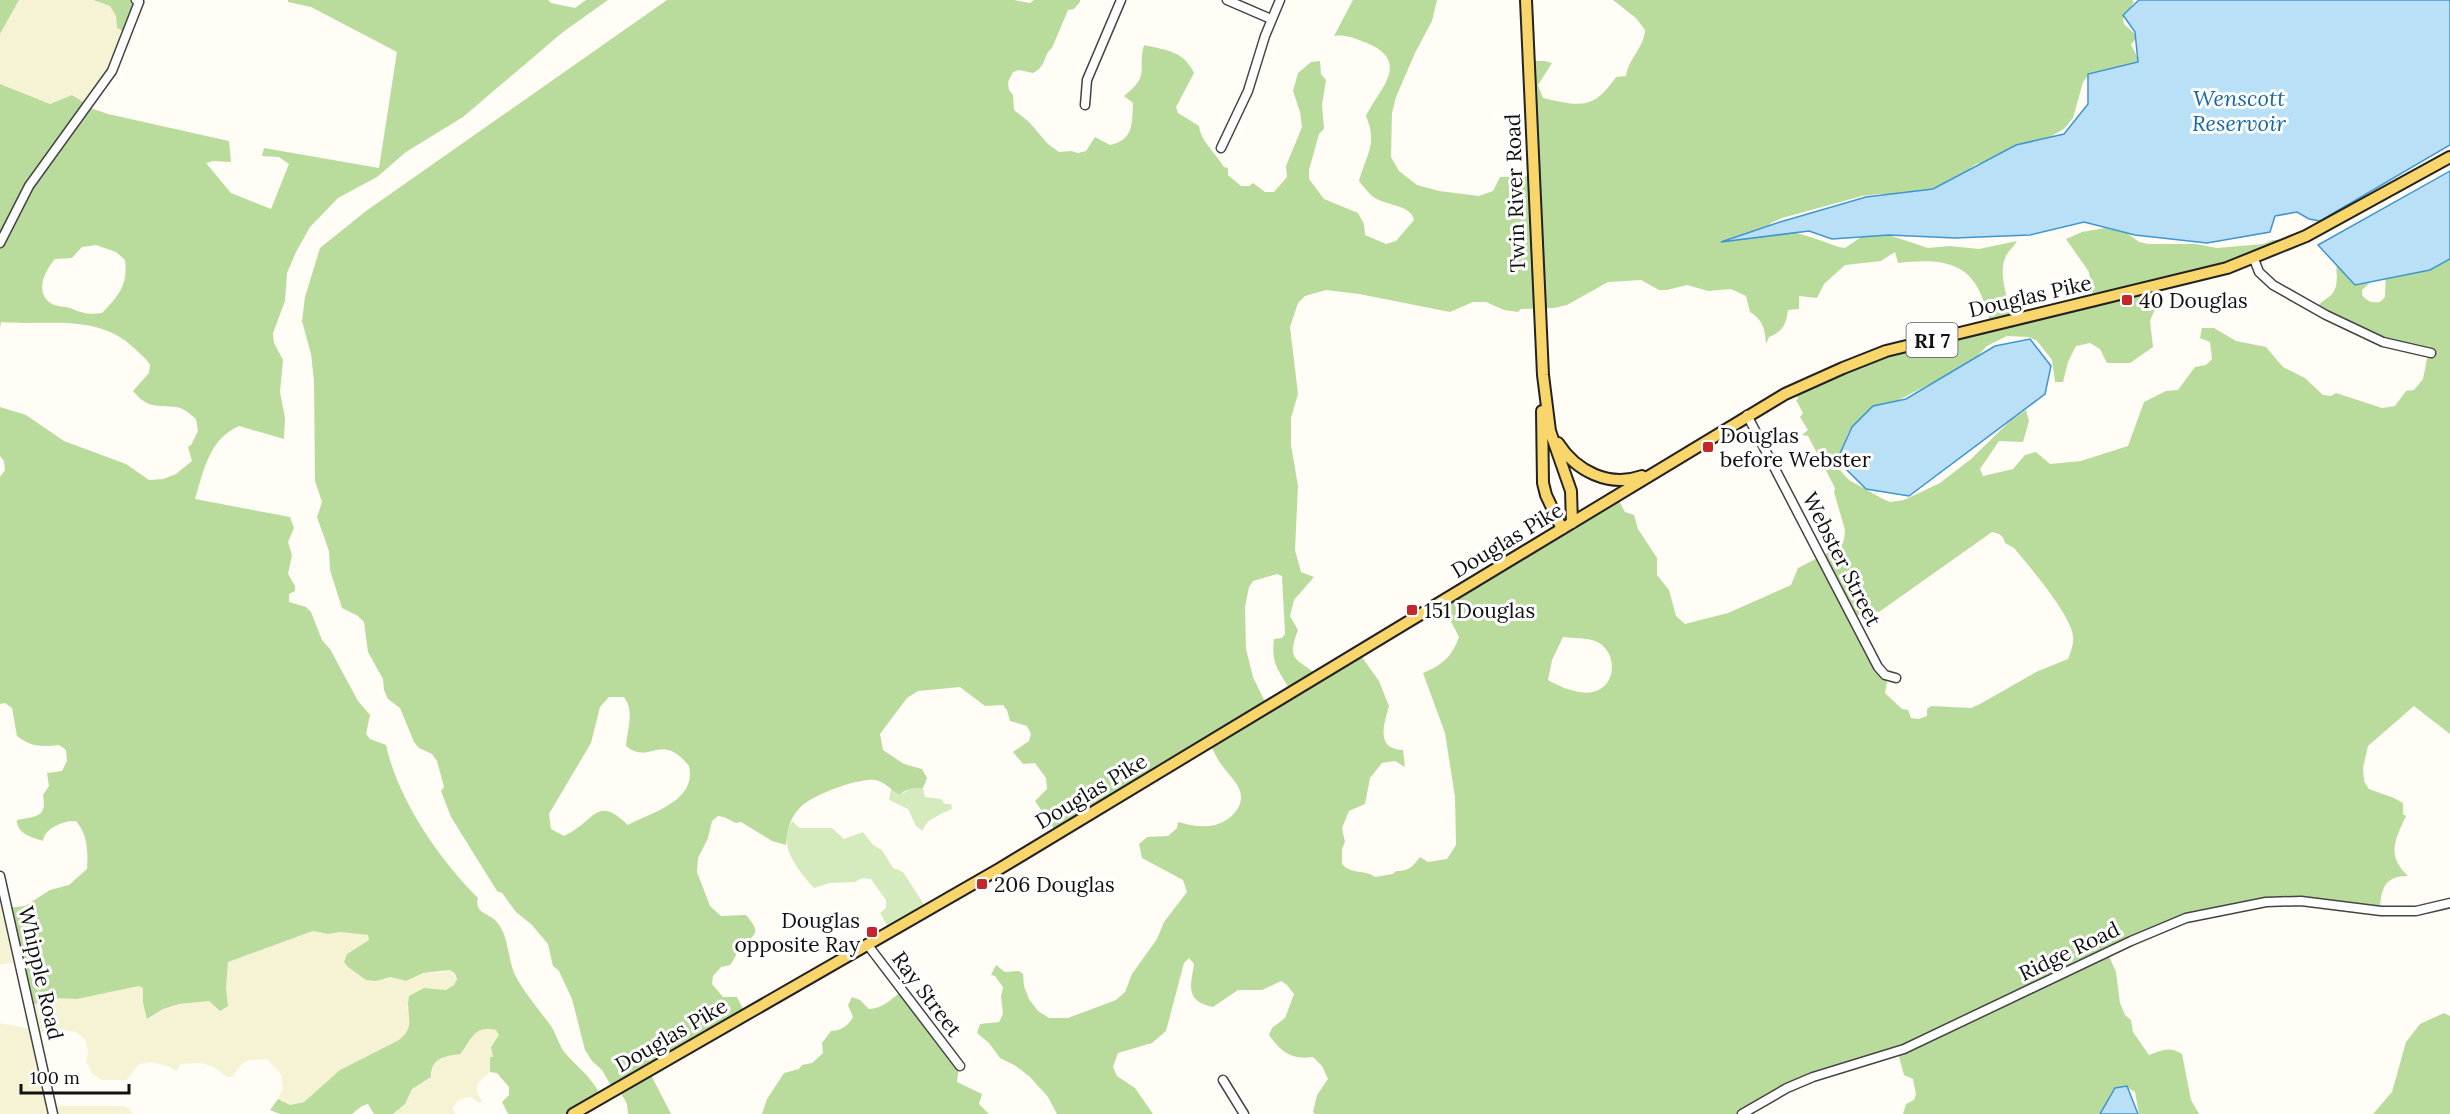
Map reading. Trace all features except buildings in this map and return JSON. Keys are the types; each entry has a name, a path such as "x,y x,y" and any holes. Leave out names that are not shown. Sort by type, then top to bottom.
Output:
{"main road":[{"name":"Twin River Road","path":"1526,0 1544,384 1550,431 1571,491 1572,523"},
{"name":"Douglas Pike","path":"573,1114 999,869 1748,416 1826,375 1887,351 2190,279 2254,259 2306,236 2450,158"},
{"name":"Twin River Road","path":"1544,384 1541,425 1543,483 1546,495 1562,529"},
{"path":"1550,431 1570,458 1593,475 1626,480 1659,470"}],"street":[{"path":"0,243 29,186 112,71 139,2 136,0"},
{"path":"1085,105 1087,80 1121,0"},
{"path":"1227,0 1271,19"},
{"path":"1221,148 1248,92 1271,19 1280,0"},
{"path":"2254,259 2259,272 2273,285 2326,315 2383,342 2431,353"},
{"name":"Webster Street","path":"1748,416 1878,667 1885,675 1896,678"},
{"name":"Whipple Road","path":"0,876 53,1114"},
{"name":"Ridge Road","path":"1742,1114 1787,1088 1813,1077 1904,1049 2131,941 2186,918 2236,907 2284,901 2381,911 2416,911 2450,903"},
{"name":"Ray Street","path":"867,944 960,1065"},
{"path":"1223,1080 1244,1114"}],"shaded area":[{"path":"19,0 93,0 110,6 116,16 117,28 129,34 88,105 72,95 50,104 0,84 0,34"},
{"path":"0,884 18,962 0,965"},
{"path":"313,931 328,934 340,932 368,935 369,940 347,954 376,981 390,977 406,981 423,973 450,970 457,979 454,985 446,990 424,988 407,1007 411,1026 406,1034 399,1040 340,1070 304,1102 290,1105 278,1099 283,1088 281,1074 267,1059 249,1060 241,1065 232,1077 227,1077 212,1066 201,1063 181,1064 176,1071 168,1066 151,1062 139,1064 127,1080 102,1080 91,1073 86,1063 88,1053 86,1041 76,1032 55,1029 39,1033 51,1106 124,1106 130,1109 132,1114 0,1114 0,1023 37,1030 32,1005 53,998 77,999 139,986 143,988 143,1003 150,1018 163,1009 179,1004 209,1001 228,1006 226,988 228,962"},
{"path":"485,1028 497,1030 499,1035 493,1058 490,1058 490,1072 478,1083 477,1091 482,1102 479,1103 470,1097 458,1100 453,1108 455,1114 393,1114 405,1104 412,1089 431,1077 434,1064 442,1056 467,1047 475,1032"}],"green space":[{"path":"0,0 19,0 0,34"},
{"path":"93,0 141,0 143,4 129,34 117,28 116,16 110,6"},
{"path":"288,0 548,0 551,3 575,8 586,0 608,0 563,32 463,117 406,152 377,177 338,198 310,227 287,273 285,301 273,333 274,343 283,360 280,392 285,418 284,439 239,426 229,432 214,447 209,456 195,499 290,517 294,528 288,542 292,555 288,574 295,586 295,591 289,594 289,602 306,607 311,612 322,640 330,649 358,701 370,715 366,734 370,739 386,745 400,787 422,828 449,865 478,898 477,903 480,910 501,927 516,977 551,1026 563,1050 589,1078 601,1096 572,1114 508,1114 502,1102 509,1095 509,1087 497,1073 490,1072 490,1057 493,1057 491,1047 499,1035 496,1030 488,1029 474,1034 460,1054 444,1057 436,1062 431,1077 412,1089 405,1104 393,1114 374,1114 368,1104 352,1114 280,1114 270,1110 278,1099 290,1105 304,1102 340,1070 399,1040 408,1030 409,996 424,988 446,990 454,985 457,979 455,974 450,970 423,973 406,981 390,977 376,981 366,980 344,962 347,954 369,940 368,935 340,932 328,934 313,931 228,962 226,988 228,1006 220,1011 209,1001 179,1004 163,1009 147,1019 143,1003 143,988 139,986 77,999 53,998 32,1005 6,908 25,906 50,890 69,885 87,869 87,856 85,838 76,821 66,822 51,829 44,836 43,841 22,832 17,820 39,815 42,812 43,795 49,786 47,773 62,771 67,761 66,750 59,745 37,745 17,736 12,708 5,703 0,704 0,477 5,470 4,461 0,456 0,407 26,415 64,441 126,464 149,480 163,479 176,474 192,461 188,447 198,431 196,419 184,410 148,403 133,391 149,373 150,365 120,337 88,325 71,323 1,322 0,328 0,84 50,104 72,95 88,105 87,107 108,114 229,141 231,162 206,163 231,193 271,209 289,164 279,157 262,156 264,148 379,168 397,52 311,7 288,2","holes":["96,245 116,252 125,260 124,283 118,295 102,313 93,314 54,305 43,294 44,276 55,259 72,258 82,247"]},
{"path":"667,0 1014,0 1030,3 1034,0 1080,0 1074,9 1068,10 1052,48 1041,67 1033,73 1019,70 1013,72 1008,82 1009,90 1013,95 1014,110 1059,152 1086,151 1095,137 1110,145 1118,143 1128,135 1130,130 1133,103 1124,96 1138,83 1142,72 1144,45 1167,50 1185,60 1194,73 1176,107 1178,113 1199,126 1206,142 1224,167 1228,168 1228,175 1241,186 1249,186 1253,183 1265,192 1274,192 1287,177 1286,166 1302,127 1293,91 1298,73 1311,62 1320,61 1321,74 1326,80 1322,105 1324,129 1319,134 1309,170 1309,179 1324,199 1358,213 1364,224 1365,235 1386,244 1396,241 1414,220 1412,215 1403,208 1372,196 1359,181 1371,142 1366,116 1384,86 1390,67 1388,59 1380,50 1351,37 1334,36 1353,0 1437,0 1432,21 1396,97 1392,113 1391,157 1399,171 1417,185 1439,191 1479,196 1493,191 1500,177 1533,176 1531,61 1552,63 1538,85 1543,98 1566,103 1592,101 1608,88 1616,77 1626,76 1642,42 1645,30 1636,18 1613,0 2132,0 2134,2 2123,19 2124,24 2136,35 2136,39 2131,44 2138,59 2135,65 2088,76 2083,82 2073,118 2064,129 2046,139 2013,147 1993,160 1976,164 1957,178 1949,188 1908,196 1880,194 1862,196 1782,218 1771,223 1759,235 1768,236 1792,232 1845,248 1861,237 1886,234 1928,248 1950,246 1979,249 2017,241 2006,256 2003,271 2013,321 2093,302 2089,272 2066,239 2082,232 2105,228 2127,233 2139,242 2149,244 2196,244 2217,248 2263,244 2273,240 2291,240 2152,291 2155,309 2150,321 2153,347 2130,363 2107,363 2100,349 2090,343 2076,346 2068,362 2063,382 2055,382 2052,360 2037,341 2029,337 2007,336 1987,346 1971,363 1881,409 1852,428 1838,461 1839,469 1849,480 1883,499 1890,502 1904,500 1940,483 1971,459 2010,421 2026,410 2029,421 2023,442 1999,441 1980,469 1983,476 2013,469 2025,455 2036,452 2050,464 2081,461 2128,446 2144,402 2166,391 2178,390 2195,367 2206,365 2212,359 2210,342 2200,338 2202,328 2214,328 2236,341 2266,347 2283,367 2305,378 2323,395 2331,396 2336,393 2382,408 2395,406 2406,391 2414,390 2423,379 2428,354 2397,349 2316,312 2321,303 2334,290 2337,282 2337,260 2373,280 2362,290 2362,295 2368,301 2380,302 2385,297 2386,268 2438,259 2450,260 2450,734 2414,706 2368,746 2363,768 2364,781 2369,789 2403,803 2403,814 2406,816 2396,840 2395,854 2401,868 2408,876 2394,878 2385,885 2380,910 2302,901 2257,904 2167,927 2108,954 2116,972 2120,1003 2125,1015 2131,1020 2133,1032 2149,1055 2169,1049 2182,1054 2191,1100 2199,1114 2139,1114 2135,1092 2128,1088 2102,1114 1903,1114 1906,1104 1914,1100 1916,1094 1913,1079 1904,1075 1898,1053 1808,1082 1745,1114 1315,1114 1313,1112 1317,1095 1328,1079 1322,1066 1313,1057 1305,1058 1288,1054 1269,1035 1272,1028 1285,1018 1294,994 1287,985 1281,981 1262,990 1238,990 1213,1007 1197,1001 1193,996 1191,985 1194,964 1189,958 1184,963 1166,1031 1152,1043 1118,1053 1113,1067 1117,1076 1135,1088 1153,1114 1057,1114 1048,1097 1030,1077 1016,1066 1000,1058 989,1043 977,1033 980,1024 999,1022 1003,1014 1001,997 1003,987 995,976 991,975 996,965 1005,972 1019,971 1023,974 1024,986 1029,999 1038,1011 1049,1018 1068,1018 1116,1000 1125,992 1132,974 1157,939 1164,922 1187,892 1183,880 1142,858 1139,844 1147,837 1168,836 1177,828 1178,822 1206,826 1226,820 1238,808 1240,791 1210,744 1056,832 1035,801 1047,789 1046,778 1035,763 1023,764 1013,752 1029,741 1031,734 1027,726 1010,721 1003,705 985,706 960,687 918,691 907,698 880,734 883,750 904,764 922,769 927,778 923,788 909,789 899,794 882,782 867,780 834,789 812,799 798,810 789,826 786,845 772,841 741,822 736,823 718,816 712,821 708,838 698,858 697,872 710,906 721,916 746,915 754,926 755,933 730,965 721,967 713,976 712,984 723,997 737,997 745,1013 649,1071 671,1114 628,1114 627,1104 618,1088 613,1089 602,1070 585,1050 572,999 559,971 553,966 548,944 532,925 516,912 502,893 497,891 451,817 441,791 444,787 437,761 432,754 419,748 414,742 400,708 388,699 383,679 368,652 364,622 358,616 342,608 330,570 329,551 317,517 322,502 315,481 314,381 311,354 302,321 305,297 320,248 366,211","holes":["1895,252 1898,263 1937,262 1959,268 1976,284 1987,311 1989,325 1885,353 1796,391 1798,399 1796,400 1803,413 1800,417 1808,430 1802,435 1808,436 1835,488 1834,492 1845,530 1844,540 1839,547 1798,568 1791,585 1728,613 1685,624 1676,616 1669,590 1657,575 1657,558 1638,529 1634,515 1625,512 1617,497 1442,604 1459,637 1446,660 1423,673 1445,733 1455,797 1456,845 1447,859 1428,862 1420,857 1410,868 1396,871 1393,874 1375,877 1354,871 1342,864 1342,849 1345,842 1342,828 1349,811 1365,804 1370,778 1382,763 1395,761 1405,767 1403,750 1394,749 1385,740 1384,728 1389,706 1379,681 1359,653 1318,676 1299,662 1293,654 1298,630 1290,616 1294,600 1314,577 1301,572 1295,550 1298,486 1291,445 1291,418 1298,394 1290,327 1298,303 1305,296 1326,290 1359,294 1450,312 1473,302 1486,302 1504,310 1518,312 1521,309 1554,308 1567,305 1608,282 1641,280 1659,290 1687,285 1708,291 1731,289 1746,296 1750,312 1763,325 1766,344 1769,337 1778,333 1783,327 1788,310 1799,309 1799,296 1817,298 1824,284 1845,265 1881,261","1992,532 2001,535 2005,543 2014,548 2048,591 2071,627 2073,645 2068,659 2036,672 1980,704 1971,708 1931,706 1927,709 1927,716 1919,719 1911,718 1908,710 1902,709 1885,693 1888,677 1853,618 1868,610 1879,612","1277,574 1282,576 1285,634 1282,638 1274,639 1274,655 1282,678 1291,691 1267,706 1253,677 1246,649 1245,607 1249,587 1253,581","1563,637 1595,641 1610,656 1612,663 1610,677 1607,683 1596,691 1589,693 1575,691 1548,680 1552,660","609,697 624,697 630,715 626,746 642,752 670,750 679,756 689,766 690,778 686,788 680,797 670,804 628,825 617,816 602,811 564,836 551,829 549,814 591,743 600,707"]},
{"path":"923,788 925,797 941,799 945,804 951,804 952,809 930,820 923,831 916,826 908,809 889,800 891,789 904,793 909,789"},
{"path":"792,821 800,828 832,828 844,839 863,832 873,845 882,850 893,868 903,872 927,909 889,929 880,913 886,908 886,900 871,879 862,878 855,882 830,883 814,888 801,873 788,848 788,830"},
{"path":"901,992 959,1066 957,1082 982,1094 979,1104 989,1114 762,1114 767,1099 784,1073 812,1063 823,1053 822,1043 831,1031 841,1029 849,1023 853,1017 848,1005 852,997 860,1000 869,1009 874,1009"},
{"path":"2444,1013 2450,1016 2450,1114 2373,1114 2392,1092 2406,1042 2420,1024"}],"water":[{"name":"Wenscott Reservoir","path":"2139,0 2450,0 2450,145 2320,221 2309,219 2297,212 2275,216 2270,232 2207,243 2135,235 2084,222 2030,235 1955,238 1889,235 1832,239 1809,231 1721,242 1866,197 1933,189 2016,145 2064,134 2088,104 2088,74 2138,62 2135,32 2123,15"},
{"path":"2450,171 2450,259 2430,270 2355,285 2318,245"},
{"path":"2030,339 2051,366 2045,394 1909,496 1866,489 1837,460 1852,427 1873,406 1906,399 1995,346"},
{"path":"2127,1086 2138,1114 2100,1114 2115,1088"}],"place":[{"name":"40 Douglas","path":"2127,300"},
{"name":"Douglas before Webster","path":"1708,447"},
{"name":"151 Douglas","path":"1412,610"},
{"name":"206 Douglas","path":"982,884"},
{"name":"Douglas opposite Ray","path":"872,932"}]}
